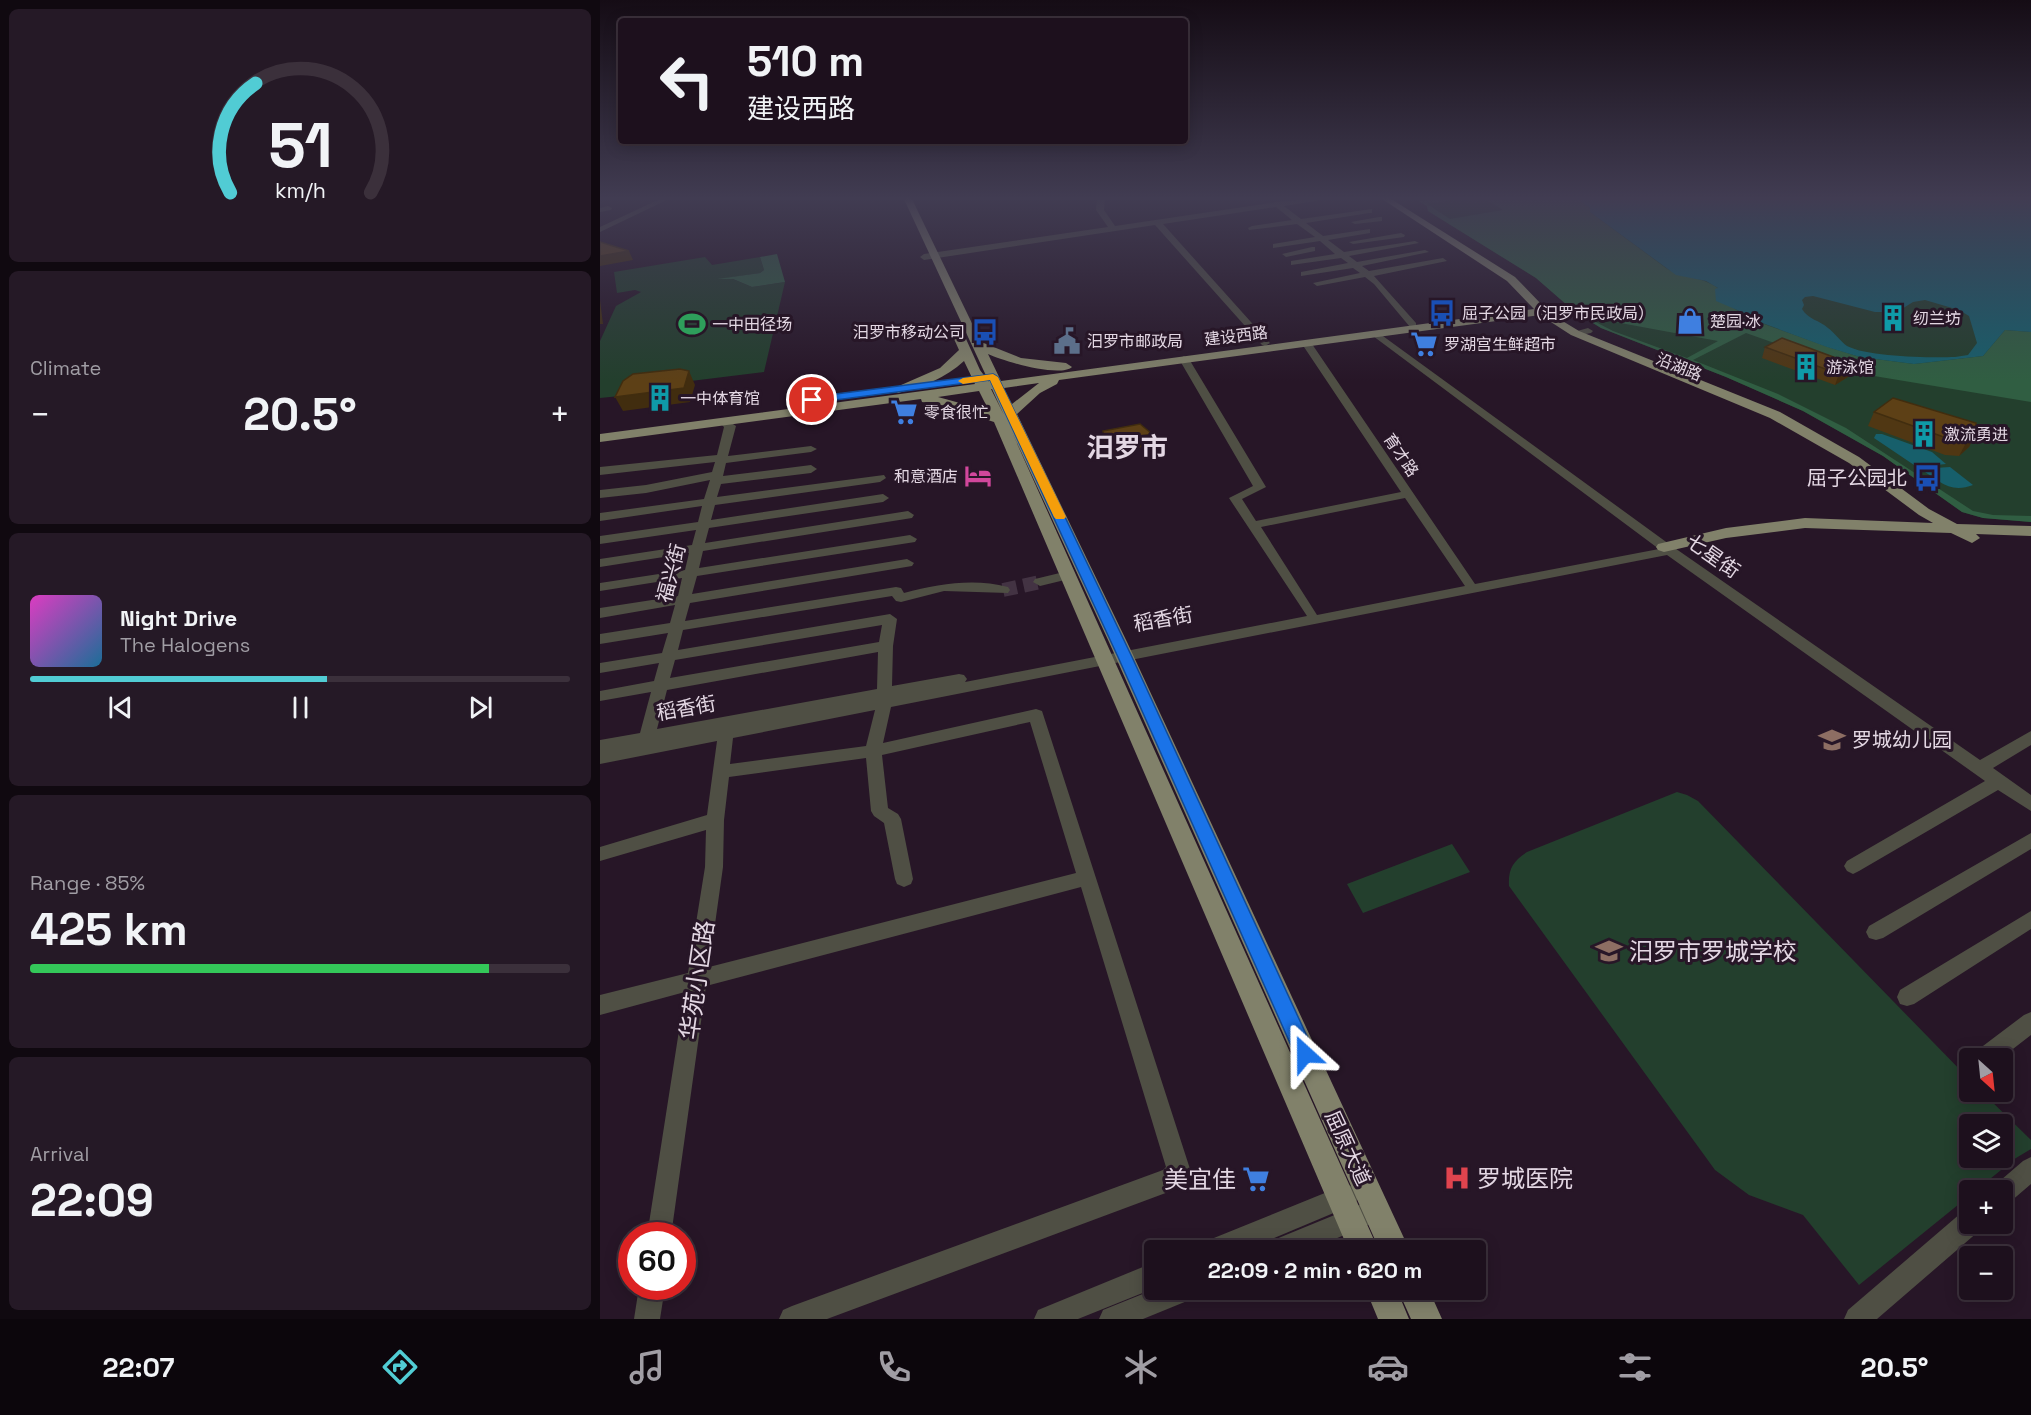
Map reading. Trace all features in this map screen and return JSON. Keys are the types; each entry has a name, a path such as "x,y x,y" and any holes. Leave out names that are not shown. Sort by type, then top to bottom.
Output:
{"main road":[{"name":"屈原大道","path":"930,259 949,315 970,346"},
{"name":"屈原大道","path":"930,259 970,346 1006,415 1113,654 1390,1240"},
{"name":"沿湖路","path":"1479,259 1511,279 1545,308 1581,332 1775,415 1854,460 1897,489 1924,512 1949,527"},
{"name":"沿湖路","path":"1489,259 1519,278 1545,308"},
{"name":"建设西路","path":"600,428 898,389 1068,371 1265,343 1545,308"},
{"name":"建设西路","path":"1068,371 1307,344 1545,308"},
{"name":"沿湖路","path":"1581,332 1730,388 1808,423 1879,466 1971,533"},
{"path":"898,389 921,382 942,371 957,362 970,346 1001,356 1068,371"},
{"path":"913,397 1006,415 1024,399 1068,371"},
{"name":"建设西路","path":"600,438 913,397 988,381"},
{"name":"屈原大道","path":"1006,415 1068,575 1113,654 1359,1240"},
{"name":"沿湖路","path":"1900,525 1918,520 1924,512"},
{"name":"沿湖路","path":"1667,549 1726,533 1805,523 1949,527 1971,533 2031,542"},
{"name":"沿湖路","path":"1667,549 1754,536 1785,534 2031,531"},
{"path":"1385,1300 1394,1319"},
{"path":"1418,1300 1427,1319"}],"street":[{"path":"1190,259 1265,343"},
{"path":"1294,263 1321,259"},
{"path":"1347,259 1377,282 1413,325"},
{"path":"1304,274 1386,259"},
{"path":"1317,283 1443,261"},
{"name":"七星街","path":"1376,334 1667,549 2031,804"},
{"name":"育才路","path":"1307,344 1468,583"},
{"path":"1184,359 1260,487 1235,498 1311,613"},
{"name":"福兴街","path":"647,737 730,426 725,422"},
{"path":"600,471 721,458 730,460 811,450"},
{"path":"600,494 716,478 811,469"},
{"path":"600,517 880,478"},
{"path":"1253,525 1407,494"},
{"path":"600,540 883,498"},
{"path":"600,563 908,515"},
{"path":"600,587 910,539"},
{"path":"600,758 727,728 1667,549"},
{"name":"稻香街","path":"1113,654 1468,583 1667,549"},
{"path":"600,613 907,563"},
{"path":"1040,582 1068,575"},
{"path":"600,639 896,591 901,598 944,587 990,587 1003,590"},
{"path":"600,668 890,618 886,646 884,699 873,751 880,811 892,819 904,879"},
{"path":"600,696 886,646"},
{"path":"721,772 873,751 1036,715 1178,1169 1171,1179 792,1319"},
{"name":"稻香街","path":"600,746 647,737 727,728"},
{"name":"华苑小区路","path":"661,1222 714,867 715,820 727,728"},
{"path":"1980,768 2031,738"},
{"path":"1853,866 1999,781"},
{"path":"600,854 715,820"},
{"path":"1876,932 2031,840"},
{"path":"600,1005 1087,878"},
{"path":"1907,997 2031,919"},
{"path":"1997,1048 2031,1022"},
{"path":"2013,1185 2031,1169"},
{"path":"1240,1240 1341,1199 1371,1199"},
{"path":"1304,1240 1350,1221 1371,1199"},
{"path":"1857,1319 1959,1231"},
{"path":"1047,1319 1144,1279"},
{"path":"647,1319 650,1300"},
{"path":"1112,1319 1159,1300"}],"green space":[{"name":"一中田径场","path":"696,259 706,259 712,265 760,259 764,270 760,273 720,279 733,279 752,287 785,282 764,372 634,388 630,395 600,398 600,341 616,306 641,292 635,290 617,293 614,272"},
{"path":"760,259 778,259 785,282 752,287 733,279 717,279 760,273 764,270"},
{"path":"1505,259 2031,259 2031,522 1983,518 1962,512 1883,456 1803,411 1726,377 1601,328 1575,312 1536,278"},
{"path":"1505,259 1653,259 1673,272 1713,285 1719,289 1717,298 1753,320 1860,357 1914,364 1983,356 2005,330 2031,332 2031,402 1862,374 1746,333 1693,360 1778,394 1846,428 1973,511 1993,515 2031,516 2031,522 1983,518 1962,512 1883,456 1803,411 1726,377 1601,328 1575,312 1536,278","holes":["1596,314 1615,322 1718,341 1687,358 1613,331 1586,317"]},
{"path":"1677,792 1698,801 1959,1069 1959,1102 1992,1102 2004,1114 1959,1114 1959,1168 2004,1168 1989,1180 1959,1180 1959,1204 1859,1285 1803,1215 1749,1195 1715,1170 1509,886 1512,866 1527,852"},
{"path":"1452,844 1470,872 1363,913 1347,884"},
{"path":"2013,1122 2031,1140 2031,1149 2013,1160"}],"water":[{"path":"1654,259 2031,259 2031,332 2005,330 1983,356 1914,364 1860,357 1754,320 1716,301 1715,289 1718,288 1706,281 1676,275","holes":["1813,296 1875,312 1897,312 1913,302 1925,300 1959,310 1969,316 1977,343 1968,355 1955,357 1900,356 1857,350 1847,346 1825,325 1808,315 1802,309 1804,305 1802,300"]},
{"path":"1876,434 1882,434 1932,452 1946,464 1917,467 1874,438"},
{"path":"1950,467 1973,485 1951,487 1920,469"}],"building":[{"path":"1782,338 1855,365 1839,374 1765,347"},
{"path":"680,369 689,371 684,388 615,397 623,381 633,374"},
{"path":"1893,398 1976,423 1976,432 1967,441 1952,440 1874,412"},
{"path":"1140,424 1152,434 1105,443 1103,431"}],"tunnel":[{"path":"1003,590 1040,582"}],"slow traffic":[{"path":"963,381 993,377 1060,517"}],"place":[{"name":"屈子公园（汨罗市民政局）","path":"1442,313"},
{"name":"纫兰坊","path":"1893,318"},
{"name":"楚园·冰","path":"1690,321"},
{"name":"一中田径场","path":"692,324"},
{"name":"汨罗市移动公司","path":"985,332"},
{"name":"汨罗市邮政局","path":"1067,341"},
{"name":"罗湖宫生鲜超市","path":"1424,344"},
{"name":"游泳馆","path":"1806,367"},
{"name":"一中体育馆","path":"660,398"},
{"name":"零食很忙","path":"904,412"},
{"name":"激流勇进","path":"1924,434"},
{"name":"和意酒店","path":"978,476"},
{"name":"屈子公园北","path":"1927,478"},
{"name":"罗城幼儿园","path":"1832,740"},
{"name":"汨罗市罗城学校","path":"1609,951"},
{"name":"罗城医院","path":"1457,1178"},
{"name":"美宜佳","path":"1256,1179"}],"district":[{"name":"汨罗市","path":"1127,447"}],"route":[{"path":"812,400 993,377 1125,657 1305,1054"}]}
